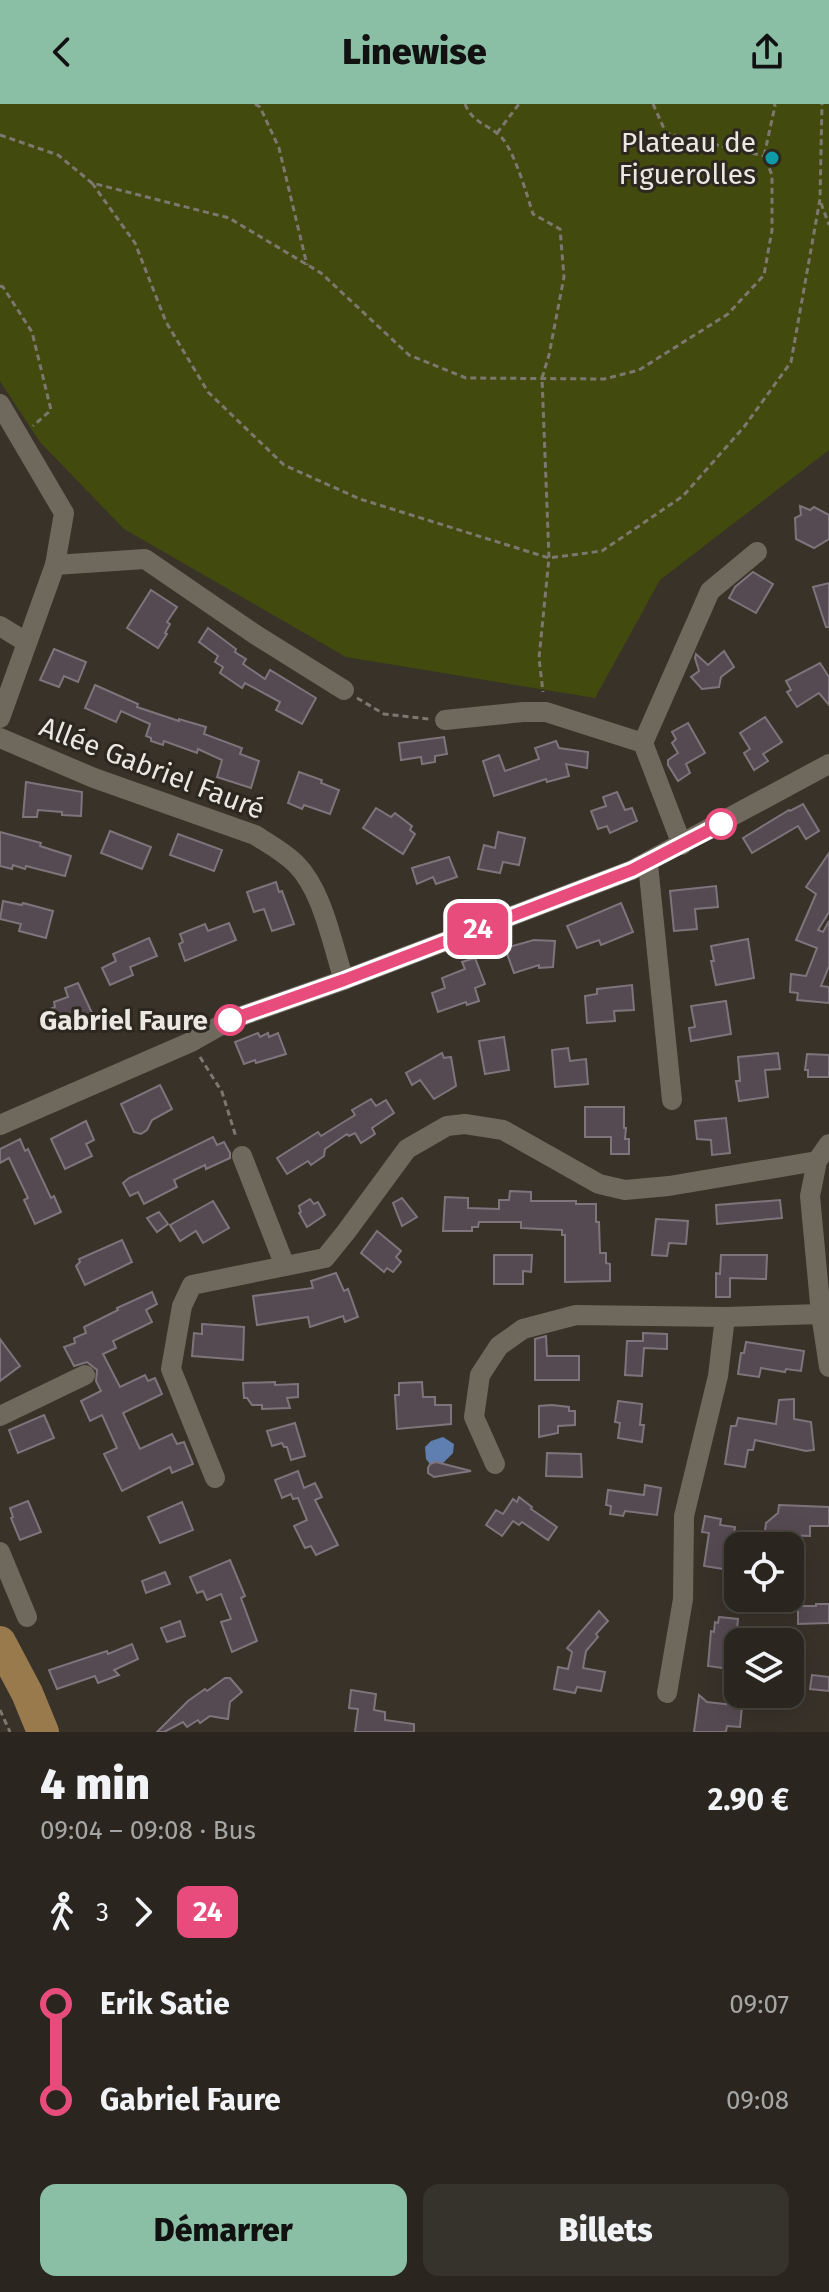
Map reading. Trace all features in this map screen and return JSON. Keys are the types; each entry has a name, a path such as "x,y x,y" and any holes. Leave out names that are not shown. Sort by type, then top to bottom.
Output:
{"main road":[{"path":"0,1642 43,1732"},
{"path":"0,1683 23,1732"}],"street":[{"path":"0,404 64,513 55,565 0,718"},
{"path":"682,845 643,743 710,591 757,552"},
{"path":"55,565 145,559 256,635 344,690"},
{"path":"0,626 26,642"},
{"path":"445,720 546,712 643,743"},
{"name":"Allée Gabriel Fauré","path":"0,738 94,778 255,835 279,850 297,865 315,889 344,980"},
{"path":"0,1125 191,1042 230,1020 648,864 829,764"},
{"path":"648,864 672,1100"},
{"path":"215,1478 171,1369 182,1306 192,1285 325,1258 407,1149 447,1126 465,1124 503,1130 599,1184 625,1190 669,1186 817,1161"},
{"path":"829,1144 817,1161 810,1196 821,1213 821,1314 829,1367"},
{"path":"242,1156 285,1266"},
{"path":"495,1464 474,1417 480,1375 499,1346 523,1329 576,1315 725,1317 821,1314"},
{"path":"667,1693 683,1599 684,1516 718,1376 725,1317"},
{"path":"0,1416 85,1375"},
{"path":"0,1552 27,1617"}],"path":[{"path":"255,104 260,106 279,148 307,265"},
{"path":"465,104 470,115 502,138 521,176 533,214 560,229 564,277 542,378 549,558 539,658 546,712"},
{"path":"496,134 519,104"},
{"path":"653,104 666,133 764,156"},
{"path":"92,183 229,218 321,273 409,355 466,378 604,379 639,370 728,314 764,275 772,230 772,175 764,156 774,104"},
{"path":"0,135 58,155 92,183 135,243 166,322 208,392 284,465 360,499 549,558 602,551 683,496 744,427 791,362 820,199 822,104"},
{"path":"820,199 829,225"},
{"path":"0,286 32,332 51,410 21,437"},
{"path":"344,690 384,714 445,720"},
{"path":"191,1042 222,1092 242,1156"},
{"path":"0,1710 10,1732"}],"green space":[{"path":"0,104 829,104 829,450 660,580 595,698 346,657 124,529 40,442 0,381"}],"water":[{"path":"443,1437 454,1444 453,1453 441,1465 436,1462 430,1464 426,1459 425,1447"}],"building":[{"path":"800,506 810,510 814,507 829,515 829,539 814,548 796,539 795,518 801,515"},
{"path":"753,572 773,584 756,613 729,598 735,587"},
{"path":"829,583 829,627 826,627 813,587"},
{"path":"151,590 177,607 167,622 170,624 167,634 158,648 127,628"},
{"path":"208,628 246,659 243,664 265,679 270,670 316,698 302,724 276,710 280,702 245,683 242,688 220,673 223,667 215,662 218,656 199,642"},
{"path":"54,649 86,662 78,682 64,676 59,687 40,680"},
{"path":"724,651 734,667 721,677 719,687 702,689 691,677 699,671 696,654 708,665"},
{"path":"820,663 829,677 829,705 819,693 797,707 787,692 791,690 786,681"},
{"path":"95,685 138,704 137,707 206,727 204,734 242,748 240,754 259,761 251,788 217,777 222,760 198,749 197,753 164,741 163,745 151,741 146,736 150,724 121,711 116,722 85,708"},
{"path":"765,717 782,742 763,754 768,761 754,770 744,753 750,749 740,733"},
{"path":"688,723 705,753 686,764 690,773 678,781 668,765 668,760 678,753 672,743 676,739 672,732"},
{"path":"444,737 447,754 435,756 435,762 422,764 421,757 401,760 399,743"},
{"path":"556,741 559,748 588,752 587,768 566,764 569,776 547,782 546,779 494,796 483,761 499,755 505,771 539,759 535,748"},
{"path":"299,772 339,790 330,814 288,803"},
{"path":"26,782 82,792 81,816 38,810 37,817 23,817"},
{"path":"617,792 625,810 632,808 637,821 610,833 607,826 598,829 591,811 606,806 603,797"},
{"path":"803,804 819,831 806,839 798,826 752,853 743,838"},
{"path":"376,808 391,817 395,813 412,826 410,830 415,834 403,854 363,828"},
{"path":"110,831 151,847 142,869 101,853"},
{"path":"0,832 41,843 40,846 71,856 65,876 26,866 25,869 13,865 12,869 0,866"},
{"path":"498,832 525,838 519,865 503,862 500,873 478,869 484,845 495,848"},
{"path":"178,834 222,850 214,871 170,855"},
{"path":"829,853 829,912 818,930 823,932 829,921 829,966 821,986 829,987 829,1003 797,1000 798,993 790,992 791,974 806,976 817,948 796,940 816,894 806,887"},
{"path":"449,857 457,877 436,884 433,877 417,884 412,868"},
{"path":"276,882 294,924 272,931 264,909 254,912 247,892"},
{"path":"716,886 718,907 695,909 697,929 674,931 670,891"},
{"path":"3,901 53,911 46,938 19,931 21,924 0,919"},
{"path":"621,903 633,932 601,945 599,940 577,948 567,926"},
{"path":"229,923 236,940 185,961 179,944 183,942 180,934 205,924 208,931"},
{"path":"149,938 157,956 130,967 133,975 110,985 102,968 116,961 113,954"},
{"path":"748,939 754,978 716,985 711,946"},
{"path":"534,940 555,941 553,967 539,968 539,965 514,973 505,948"},
{"path":"475,958 485,984 475,988 479,1001 467,1005 466,1002 438,1012 432,993 445,988 442,978 465,969 462,962"},
{"path":"78,983 92,1013 57,1027 48,1010 55,1007 54,1002 68,997 65,988"},
{"path":"632,985 634,1010 614,1011 615,1021 587,1023 585,996 597,994 597,989"},
{"path":"726,1001 731,1034 691,1041 689,1028 695,1027 691,1006"},
{"path":"258,1033 260,1037 268,1033 269,1037 278,1033 286,1054 244,1064 235,1042"},
{"path":"504,1037 509,1070 485,1074 479,1041"},
{"path":"568,1048 570,1061 586,1059 588,1084 555,1087 552,1050"},
{"path":"442,1053 444,1058 451,1057 456,1086 434,1099 420,1080 412,1085 406,1073"},
{"path":"778,1053 780,1069 765,1070 768,1097 739,1101 736,1081 740,1081 738,1057"},
{"path":"807,1054 829,1055 829,1077 808,1077 808,1070 805,1070"},
{"path":"160,1085 172,1109 152,1120 141,1134 134,1132 121,1104"},
{"path":"371,1099 376,1106 386,1100 394,1113 372,1128 375,1134 361,1143 355,1133 347,1134 325,1149 324,1156 311,1165 308,1161 287,1174 277,1158 318,1132 321,1136 355,1115 352,1110"},
{"path":"585,1107 624,1107 629,1154 611,1154 611,1137 585,1137"},
{"path":"726,1118 730,1153 712,1155 711,1140 697,1139 695,1121"},
{"path":"86,1121 94,1140 86,1144 92,1156 65,1169 51,1139"},
{"path":"213,1137 217,1145 224,1142 230,1158 206,1169 205,1165 174,1180 177,1187 144,1204 138,1192 130,1196 123,1183 129,1178"},
{"path":"20,1139 61,1212 35,1224 24,1200 28,1198 9,1158 0,1163 0,1149"},
{"path":"510,1191 531,1192 531,1201 596,1204 600,1253 606,1253 606,1263 610,1264 610,1281 565,1282 565,1235 562,1235 562,1230 521,1228 521,1222 479,1222 478,1227 472,1227 472,1231 443,1231 445,1197 468,1198 468,1208 499,1209 499,1200 509,1200"},
{"path":"402,1198 417,1217 402,1226 393,1203"},
{"path":"310,1199 314,1204 318,1202 325,1215 307,1227 299,1213 299,1206"},
{"path":"780,1200 782,1218 717,1224 716,1205"},
{"path":"213,1201 229,1228 203,1243 196,1231 180,1241 170,1225"},
{"path":"159,1212 168,1224 157,1232 147,1218"},
{"path":"656,1219 688,1221 686,1244 669,1243 667,1256 652,1255"},
{"path":"377,1231 401,1251 396,1257 401,1262 393,1272 387,1268 384,1272 361,1253"},
{"path":"122,1240 132,1262 85,1285 76,1266 79,1259"},
{"path":"494,1255 532,1255 531,1272 523,1271 523,1284 494,1284"},
{"path":"721,1255 767,1255 766,1279 730,1278 730,1297 716,1297 716,1273 720,1274"},
{"path":"336,1273 344,1291 348,1289 358,1317 345,1322 343,1316 310,1327 308,1317 257,1325 253,1296 313,1288 311,1281"},
{"path":"152,1292 157,1304 146,1310 152,1322 113,1341 116,1348 103,1354 120,1387 145,1375 148,1381 155,1378 162,1394 123,1413 140,1449 172,1434 177,1444 184,1442 193,1464 172,1473 170,1467 122,1491 104,1454 117,1448 102,1415 90,1421 81,1401 101,1391 96,1381 97,1370 87,1362 74,1366 64,1347 75,1343 74,1338 86,1333 84,1327"},
{"path":"202,1324 244,1327 243,1360 192,1356 194,1333 202,1334"},
{"path":"643,1333 667,1334 667,1349 644,1348 642,1376 625,1375 627,1341 643,1341"},
{"path":"546,1336 547,1356 579,1356 579,1380 535,1380 535,1339"},
{"path":"0,1339 20,1366 0,1381"},
{"path":"746,1342 804,1351 801,1371 761,1368 759,1377 738,1374"},
{"path":"275,1382 275,1385 298,1384 298,1397 287,1398 290,1408 262,1409 262,1405 252,1405 244,1398 243,1383"},
{"path":"422,1382 423,1397 435,1397 435,1405 451,1405 451,1424 397,1429 395,1395 399,1395 399,1383"},
{"path":"794,1399 794,1419 811,1422 814,1450 755,1440 753,1450 748,1450 745,1467 725,1464 731,1426 736,1426 738,1418 776,1424 779,1400"},
{"path":"618,1401 642,1404 642,1442 618,1438 620,1423 615,1422"},
{"path":"552,1405 575,1411 575,1425 558,1426 558,1433 539,1437 539,1406"},
{"path":"44,1415 54,1438 18,1453 9,1430"},
{"path":"295,1423 305,1456 291,1460 287,1447 282,1443 272,1446 267,1431"},
{"path":"547,1453 581,1454 582,1477 546,1476"},
{"path":"436,1462 471,1471 434,1477 428,1473 428,1468"},
{"path":"298,1471 304,1488 315,1483 322,1497 315,1500 338,1545 316,1555 311,1546 305,1548 294,1526 307,1520 298,1498 293,1499 291,1494 282,1498 275,1480"},
{"path":"645,1485 661,1488 657,1515 625,1511 623,1516 610,1514 611,1506 606,1505 608,1490 644,1495"},
{"path":"519,1497 557,1527 548,1540 522,1522 519,1525 513,1521 502,1536 486,1525 496,1510 503,1514 513,1499 517,1502"},
{"path":"28,1501 41,1532 20,1540 10,1508"},
{"path":"182,1502 193,1530 160,1543 148,1517"},
{"path":"779,1505 829,1507 829,1526 810,1526 810,1536 804,1536 804,1532 765,1532 766,1523 778,1513"},
{"path":"705,1516 721,1519 720,1525 735,1527 734,1532 724,1532 724,1569 704,1566 709,1533 702,1532"},
{"path":"230,1560 245,1596 241,1598 257,1641 232,1652 221,1622 231,1619 221,1594 207,1600 203,1591 197,1593 190,1577"},
{"path":"165,1572 170,1584 146,1593 142,1581"},
{"path":"829,1604 829,1623 798,1624 798,1612 804,1612 804,1606"},
{"path":"599,1611 608,1621 586,1651 583,1668 605,1672 601,1691 577,1687 575,1693 554,1689 558,1667 568,1669 572,1652 567,1648"},
{"path":"719,1617 738,1619 737,1628 724,1628 724,1668 708,1666 711,1631 714,1632 715,1622 718,1623"},
{"path":"180,1621 185,1636 167,1642 161,1628"},
{"path":"132,1644 138,1659 114,1670 119,1675 98,1683 95,1676 57,1689 49,1670"},
{"path":"812,1675 829,1677 829,1691 810,1689"},
{"path":"225,1678 230,1678 242,1692 230,1702 228,1719 210,1716 187,1727 183,1722 164,1732 157,1732 188,1701"},
{"path":"351,1690 376,1694 374,1710 385,1712 385,1720 414,1724 414,1732 355,1732 358,1709 349,1708"},
{"path":"699,1695 707,1702 724,1704 724,1708 742,1708 740,1727 727,1726 726,1732 694,1732"}],"bus line":[{"name":"24","path":"230,1020 648,864 721,824"}],"place":[{"name":"Plateau de Figuerolles","path":"772,158"},
{"name":"Gabriel Faure","path":"230,1020"}]}
